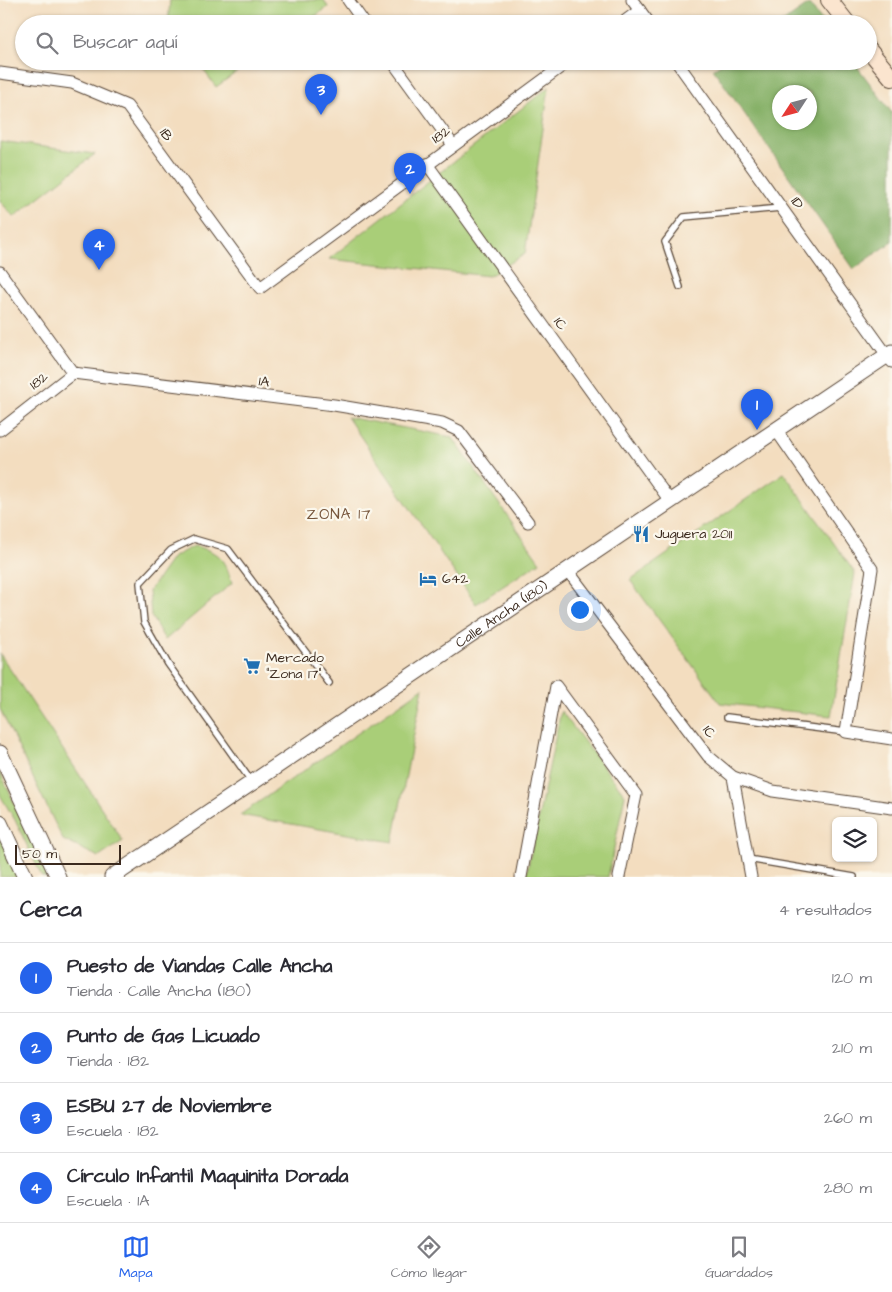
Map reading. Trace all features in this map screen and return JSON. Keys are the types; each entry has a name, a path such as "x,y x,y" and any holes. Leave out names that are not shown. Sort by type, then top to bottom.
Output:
{"main road":[{"path":"829,0 841,15"},
{"path":"877,60 892,78"}],"street":[{"path":"348,0 359,15"},
{"path":"632,0 644,15"},
{"path":"633,15 640,10"},
{"path":"399,70 453,145"},
{"name":"182","path":"260,288 557,70"},
{"name":"1D","path":"682,70 890,357"},
{"name":"1B","path":"0,73 72,83 127,106 260,288"},
{"name":"1C","path":"427,164 670,502"},
{"path":"0,272 73,373"},
{"name":"Calle Ancha (180)","path":"112,877 776,430 890,357"},
{"name":"182","path":"0,430 73,373"},
{"name":"1A","path":"73,373 334,405 442,423 460,431 528,522"},
{"path":"776,430 872,569 846,732 892,739"},
{"name":"1C","path":"568,571 708,756 733,777 773,791 892,808"},
{"path":"521,877 556,686 636,794 619,877"},
{"path":"0,753 58,877"},
{"path":"733,777 751,877"},
{"path":"0,823 25,877"}],"lane":[{"path":"680,288 665,242 684,218 782,208"},
{"path":"252,783 168,664 144,622 140,583 171,550 194,539 228,549 329,683"},
{"path":"727,718 846,732"},
{"path":"748,859 854,877"}],"green space":[{"path":"170,0 324,0 328,7 317,15 169,15"},
{"path":"809,4 818,15 793,15"},
{"path":"204,70 240,70 216,87"},
{"path":"714,70 860,70 892,113 892,242 854,269"},
{"path":"549,87 525,254 489,276 329,259"},
{"path":"0,141 95,154 14,217 0,201"},
{"path":"347,417 452,437 540,562 476,604"},
{"path":"784,473 855,573 831,716 720,703 630,580"},
{"path":"194,546 219,557 232,583 165,640 151,616 149,591 173,557"},
{"path":"0,654 123,841 99,857 63,840 0,709"},
{"path":"423,688 393,842 240,815"},
{"path":"561,711 625,795 608,877 526,876"},
{"path":"0,772 49,877 42,877 15,820 0,795"},
{"path":"0,834 20,877 0,877"}],"place":[{"name":"ESBU 27 de Noviembre","path":"321,115"},
{"name":"Punto de Gas Licuado","path":"410,194"},
{"name":"Círculo Infantil Maquinita Dorada","path":"99,270"},
{"name":"Puesto de Viandas Calle Ancha","path":"757,430"},
{"name":"Juguera 2011","path":"641,534"},
{"name":"642","path":"428,579"},
{"name":"Mercado \"Zona 17\"","path":"252,666"}],"district":[{"name":"ZONA 17","path":"339,514"}]}
